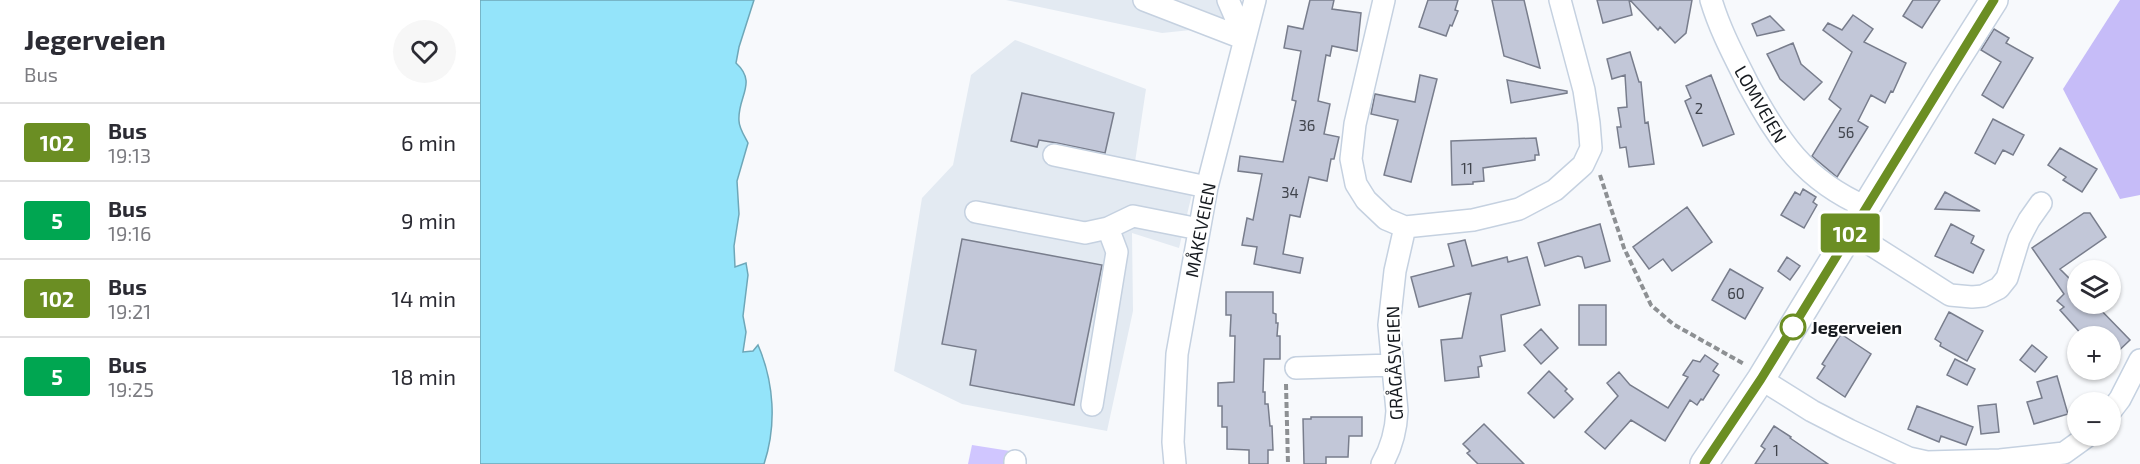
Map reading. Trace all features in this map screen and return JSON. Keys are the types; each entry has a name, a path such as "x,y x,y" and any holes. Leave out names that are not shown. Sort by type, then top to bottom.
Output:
{"main road":[{"path":"1704,464 1756,374 1851,232 1994,0"}],"street":[{"path":"1144,0 1245,39"},
{"path":"1228,0 1245,39"},
{"name":"MÅKEVEIEN","path":"1175,464 1173,442 1177,354 1207,187 1255,0"},
{"path":"1384,0 1355,124 1351,159 1356,184 1366,201 1386,219 1405,227 1499,216 1528,205 1555,190 1583,165 1592,148 1584,90 1560,0"},
{"name":"LOMVEIEN","path":"1711,0 1728,46 1768,120 1787,149 1802,166 1824,183 1849,200 1866,207"},
{"path":"1053,155 1207,187"},
{"path":"1851,232 1950,295 1983,296 1999,288 2007,278 2019,239 2041,203"},
{"path":"976,212 1085,233 1108,228 1133,216 1199,229"},
{"name":"GRÅGÅSVEIEN","path":"1382,464 1392,444 1397,423 1389,325 1390,303 1405,227"},
{"path":"1092,405 1116,252 1108,228"},
{"path":"2121,397 2140,360"},
{"path":"1296,368 1392,365"},
{"path":"1756,374 1812,411 1908,461 2000,462 2064,453 2074,446"}],"path":[{"path":"1592,148 1624,249 1651,305 1673,324 1756,374"},
{"path":"1288,464 1286,369 1296,368"}],"shaded area":[{"path":"1006,0 1220,0 1229,26 1162,33"},
{"path":"2120,0 2140,0 2140,195 2120,199 2063,89"},
{"path":"1015,40 1146,89 1135,162 1197,173 1179,248 1132,233 1133,311 1107,431 962,404 894,371 922,198 953,165 971,75"},
{"path":"972,445 1010,451 1007,464 968,464"}],"water":[{"path":"480,0 754,0 736,63 745,77 746,84 739,121 748,143 737,181 739,214 734,246 735,267 746,263 748,275 743,316 746,332 743,352 753,351 758,345 768,374 772,419 764,464 480,464"}],"building":[{"path":"1310,0 1334,0 1332,9 1361,13 1357,51 1332,46 1330,56 1326,55 1318,101 1330,104 1324,134 1339,137 1334,159 1331,159 1327,181 1309,177 1300,217 1290,215 1283,254 1303,258 1300,273 1254,264 1257,247 1242,245 1247,218 1253,220 1262,174 1238,171 1240,156 1283,162 1296,101 1292,100 1301,51 1284,48 1288,26 1303,29"},
{"path":"1428,0 1458,0 1455,10 1458,11 1446,36 1419,27"},
{"path":"1492,0 1524,0 1540,68 1504,56"},
{"path":"1597,0 1629,0 1632,15 1603,23"},
{"path":"1630,0 1692,0 1686,33 1675,43 1660,27 1658,30"},
{"path":"1913,0 1940,0 1922,28 1903,16"},
{"path":"1853,15 1873,29 1864,42 1906,63 1893,92 1891,91 1885,103 1871,95 1858,121 1868,127 1837,177 1812,156 1841,109 1829,99 1852,52 1823,30 1828,23 1842,30"},
{"path":"1770,16 1784,30 1757,36 1752,24"},
{"path":"1994,29 2009,38 2006,43 2033,58 2003,108 1982,95 2001,62 1981,50"},
{"path":"1793,43 1801,64 1822,82 1804,100 1780,79 1767,54"},
{"path":"1630,52 1639,82 1641,82 1645,123 1648,122 1654,164 1629,167 1626,147 1620,148 1617,127 1621,127 1618,108 1627,107 1625,75 1612,79 1607,59"},
{"path":"1420,75 1437,79 1411,182 1384,175 1398,120 1371,114 1375,94 1415,102"},
{"path":"1711,75 1734,134 1703,146 1685,101 1691,98 1686,86"},
{"path":"1507,80 1567,91 1567,93 1511,103"},
{"path":"1022,93 1114,113 1105,153 1039,140 1037,147 1011,141"},
{"path":"1993,119 2024,135 2013,155 2003,150 1995,164 1975,153"},
{"path":"1536,138 1539,155 1535,155 1535,160 1483,168 1484,181 1452,185 1451,141"},
{"path":"2060,148 2097,169 2082,192 2063,180 2066,177 2048,165"},
{"path":"1803,189 1816,197 1813,202 1817,205 1804,228 1781,215 1795,192 1800,195"},
{"path":"1945,192 1980,211 1935,209"},
{"path":"1687,207 1712,242 1672,271 1663,259 1649,269 1633,247"},
{"path":"2084,213 2090,213 2106,237 2073,260 2067,260 2067,264 2060,269 2067,276 2067,314 2105,314 2116,326 2074,326 2060,310 2064,307 2057,301 2064,294 2032,248"},
{"path":"1600,224 1610,261 1585,268 1582,257 1578,256 1545,266 1538,243"},
{"path":"1951,224 1974,236 1971,243 1984,250 1973,273 1935,256"},
{"path":"962,239 1102,265 1074,405 970,385 976,350 942,344"},
{"path":"1465,240 1472,266 1507,257 1508,262 1527,257 1540,305 1501,315 1505,351 1480,356 1482,366 1478,367 1479,377 1445,381 1441,340 1462,338 1471,293 1419,307 1411,277 1454,266 1448,244"},
{"path":"1787,257 1800,266 1790,280 1778,271"},
{"path":"1730,269 1763,288 1745,319 1712,300"},
{"path":"1226,292 1273,292 1273,313 1276,314 1276,323 1278,323 1277,336 1280,336 1280,359 1264,359 1263,392 1265,392 1265,404 1268,404 1270,426 1272,426 1273,450 1268,450 1268,464 1249,464 1249,450 1227,449 1227,427 1222,427 1222,406 1218,406 1218,383 1234,382 1235,336 1230,336 1231,315 1226,315"},
{"path":"1579,305 1606,305 1606,345 1579,345"},
{"path":"1949,312 1983,331 1967,361 1940,346 1941,343 1935,339"},
{"path":"1541,329 1558,348 1541,364 1524,345"},
{"path":"2121,331 2130,340 2121,349"},
{"path":"1841,334 1871,354 1845,397 1817,378 1825,366 1822,364"},
{"path":"2032,345 2047,357 2035,372 2020,360"},
{"path":"1705,355 1718,364 1713,371 1719,375 1703,400 1701,399 1697,405 1690,400 1665,441 1631,420 1605,449 1585,432 1618,396 1607,383 1619,372 1630,385 1668,408 1688,377 1683,375 1693,360 1700,362"},
{"path":"1955,359 1975,369 1967,385 1947,375"},
{"path":"1549,371 1567,389 1565,391 1573,399 1554,418 1528,393"},
{"path":"2057,376 2067,414 2034,424 2027,402 2042,398 2037,382"},
{"path":"1996,404 1999,432 1981,434 1978,406"},
{"path":"1917,406 1973,427 1966,445 1941,436 1939,442 1908,429"},
{"path":"1311,417 1362,417 1362,436 1349,436 1348,457 1326,457 1326,464 1304,464 1303,419 1311,419"},
{"path":"1484,424 1524,464 1478,464 1467,453 1470,451 1463,444"},
{"path":"1774,426 1828,464 1755,464 1765,449 1761,446"}],"bus line":[{"name":"102","path":"1704,464 1761,379 1994,0"}],"place":[{"name":"Jegerveien","path":"1793,327"}]}
